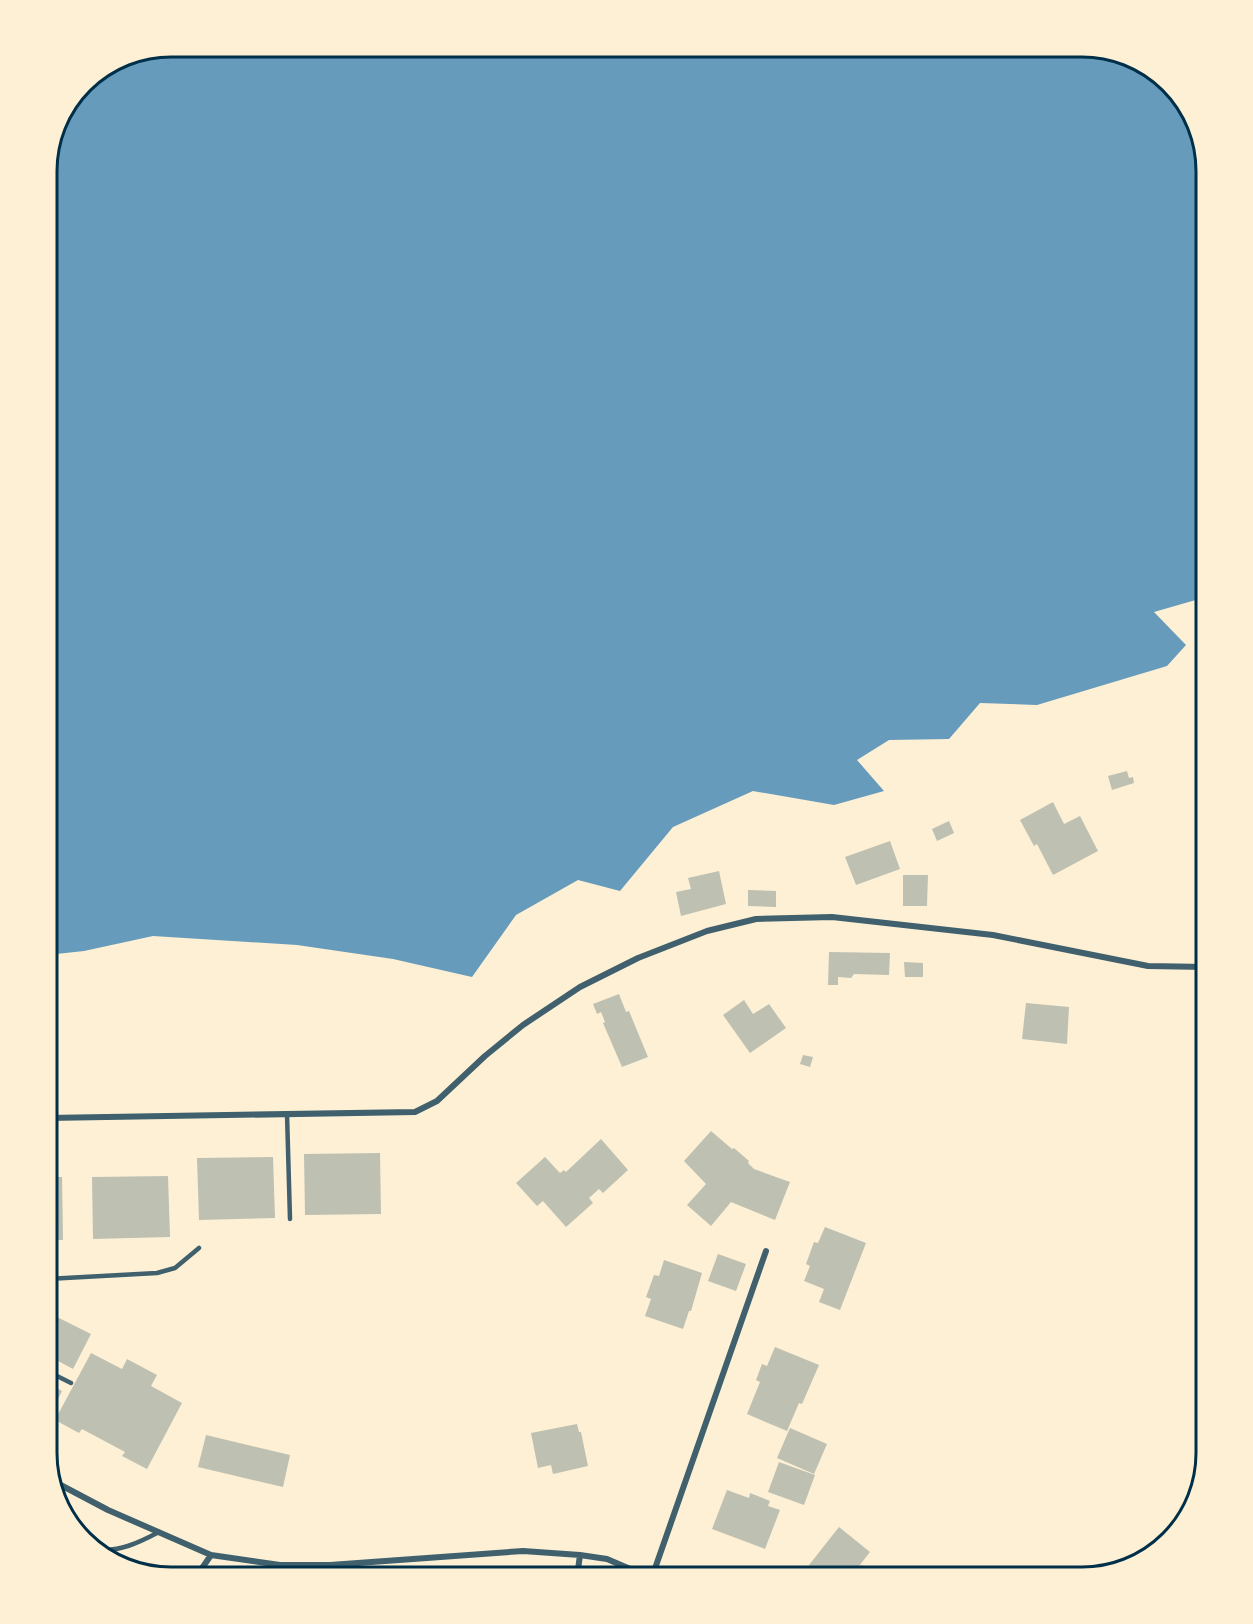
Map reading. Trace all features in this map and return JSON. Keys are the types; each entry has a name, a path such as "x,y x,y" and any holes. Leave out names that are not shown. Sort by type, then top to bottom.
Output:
{"street":[{"path":"57,1118 415,1112 437,1101 485,1056 516,1031 580,987 638,958 707,931 756,919 832,916 993,934 1148,966 1196,967"},
{"path":"654,1567 766,1251"},
{"path":"62,1486 108,1510 211,1555 280,1565 330,1565 523,1551 607,1559 625,1567"},
{"path":"203,1567 211,1555"},
{"path":"578,1567 580,1555"}],"lane":[{"path":"287,1114 290,1219"},
{"path":"57,1278 157,1273 175,1268 199,1248"},
{"path":"57,1376 71,1383"},
{"path":"111,1550 136,1543 159,1532"}],"water":[{"path":"163,57 1090,57 1119,63 1139,72 1163,90 1177,108 1190,134 1196,171 1196,600 1154,612 1186,645 1167,666 1037,705 980,703 949,739 889,740 857,760 884,791 834,805 753,791 673,827 620,891 578,880 516,915 472,977 393,959 297,945 153,936 84,951 57,954 57,163 61,141 69,121 76,108 96,85 114,72 134,63"}],"building":[{"path":"1127,771 1129,778 1133,777 1134,783 1112,790 1108,776"},
{"path":"1053,802 1064,824 1080,816 1098,851 1053,875 1037,844 1034,846 1020,820"},
{"path":"949,821 954,833 937,841 932,829"},
{"path":"890,841 900,869 856,885 845,857"},
{"path":"719,871 726,904 681,916 676,892 691,889 688,878"},
{"path":"903,875 928,875 927,906 903,906"},
{"path":"748,890 776,891 776,907 748,906"},
{"path":"829,952 890,953 889,975 854,974 851,978 838,977 838,985 828,985"},
{"path":"904,962 923,963 923,977 905,977"},
{"path":"619,994 626,1012 629,1011 648,1057 622,1067 603,1023 605,1022 601,1012 597,1014 593,1004"},
{"path":"744,1000 753,1014 769,1004 786,1028 750,1053 723,1015"},
{"path":"1026,1003 1069,1007 1067,1044 1022,1039"},
{"path":"803,1055 813,1057 810,1067 800,1064"},
{"path":"711,1131 749,1161 748,1163 754,1169 790,1182 775,1220 731,1202 711,1226 687,1205 706,1184 684,1161"},
{"path":"601,1139 628,1170 603,1193 599,1189 589,1198 593,1203 566,1227 543,1201 537,1206 516,1183 545,1157 560,1173 564,1170 566,1172"},
{"path":"380,1153 381,1214 305,1215 304,1154"},
{"path":"273,1157 275,1218 199,1220 197,1158"},
{"path":"168,1176 170,1237 93,1239 92,1177"},
{"path":"57,1177 62,1177 63,1240 57,1240"},
{"path":"825,1227 866,1243 840,1310 819,1302 824,1289 804,1281 810,1266 806,1264 814,1242 818,1243"},
{"path":"718,1254 746,1264 736,1291 708,1281"},
{"path":"664,1260 702,1273 683,1329 645,1316 651,1299 646,1297 654,1275 659,1276"},
{"path":"57,1317 91,1334 73,1369 57,1360"},
{"path":"775,1347 819,1365 787,1431 747,1414 760,1382 756,1380 762,1364 767,1366"},
{"path":"91,1353 122,1369 127,1359 157,1375 151,1386 182,1403 147,1469 122,1456 125,1452 82,1429 79,1433 57,1421 57,1416"},
{"path":"57,1388 62,1391 57,1401"},
{"path":"577,1424 581,1432 588,1466 553,1474 551,1465 538,1468 531,1433"},
{"path":"790,1428 827,1444 814,1474 777,1458"},
{"path":"206,1435 290,1455 283,1487 198,1467"},
{"path":"779,1462 815,1475 804,1505 768,1492"},
{"path":"727,1490 749,1498 750,1493 770,1501 768,1506 780,1510 765,1549 712,1529"},
{"path":"839,1527 870,1552 859,1566 865,1567 812,1567 809,1565"}]}
